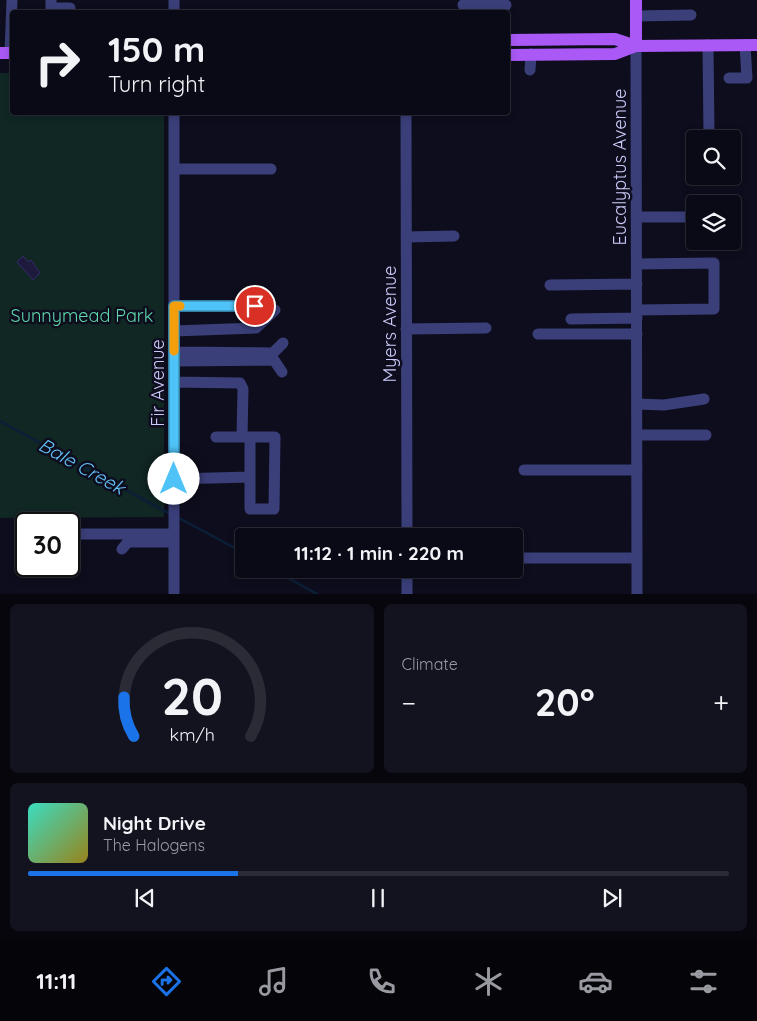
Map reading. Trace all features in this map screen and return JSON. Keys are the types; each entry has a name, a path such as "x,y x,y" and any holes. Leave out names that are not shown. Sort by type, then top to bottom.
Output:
{"main road":[{"name":"Eucalyptus Avenue","path":"636,0 636,46"},
{"path":"510,40 615,39 636,46 751,45"},
{"path":"510,54 615,54 636,46"}],"street":[{"path":"51,0 51,8 70,7"},
{"path":"463,5 494,6"},
{"path":"636,16 691,15"},
{"path":"8,53 10,26"},
{"path":"708,45 709,130"},
{"path":"729,78 746,78 751,45"},
{"name":"Eucalyptus Avenue","path":"636,46 637,594"},
{"path":"530,70 531,54"},
{"name":"Fir Avenue","path":"174,115 174,594"},
{"name":"Myers Avenue","path":"406,115 407,528"},
{"path":"174,169 271,170"},
{"path":"636,217 686,217"},
{"path":"406,237 454,236"},
{"path":"571,319 714,309 714,263 636,264"},
{"path":"550,285 636,284"},
{"path":"174,306 255,306"},
{"path":"174,331 256,328 275,310"},
{"path":"406,328 486,328"},
{"path":"538,334 636,334"},
{"path":"174,357 273,352 283,343"},
{"path":"174,357 274,360 282,372"},
{"path":"174,382 240,383 243,389 246,437 250,477 250,509 274,509 275,437 246,437 216,437"},
{"path":"637,404 664,405 704,399"},
{"path":"637,435 706,435"},
{"path":"524,470 637,470"},
{"path":"174,479 250,477"},
{"path":"80,534 174,528"},
{"path":"122,549 128,542 174,528"},
{"path":"523,558 637,558"},
{"path":"407,578 407,594"}],"green space":[{"name":"Sunnymead Park","path":"0,73 10,73 10,115 164,115 164,517 80,518 80,512 15,512 15,518 0,518"}],"building":[{"path":"23,256 28,262 31,260 40,273 33,280 17,262"}],"waterway":[{"name":"Bale Creek","path":"0,421 170,514"},
{"name":"Bale Creek","path":"177,517 235,548"},
{"name":"Bale Creek","path":"288,578 317,594"}],"slow traffic":[{"path":"174,351 174,306 180,306"}],"route":[{"path":"174,479 174,306 255,306"}]}
